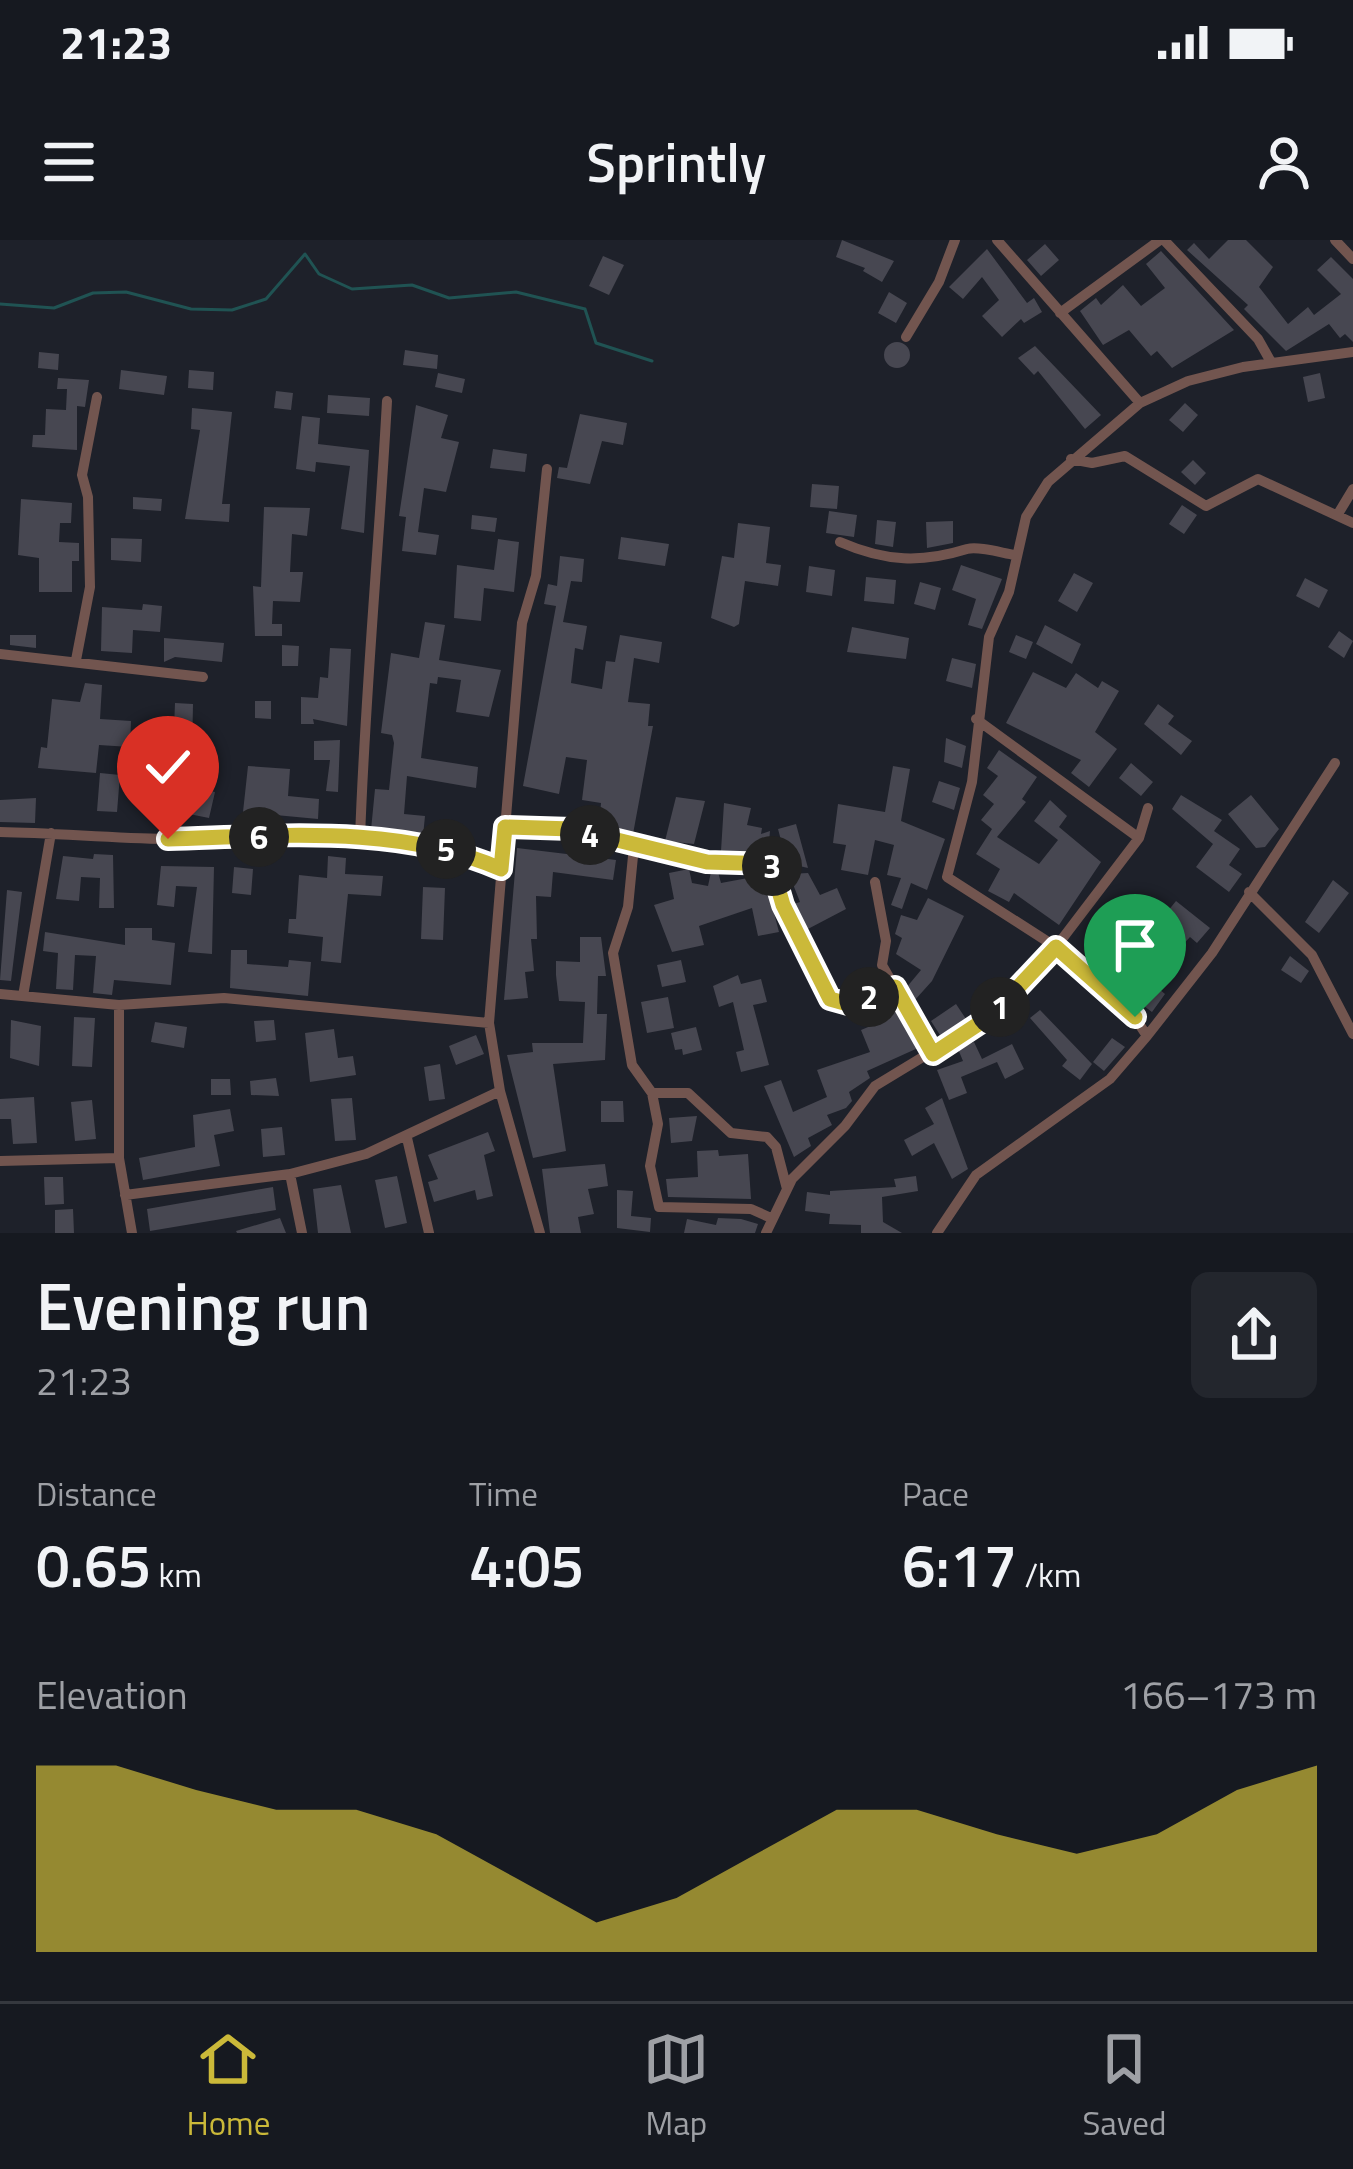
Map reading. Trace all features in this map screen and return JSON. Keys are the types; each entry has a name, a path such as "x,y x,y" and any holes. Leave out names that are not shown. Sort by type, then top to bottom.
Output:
{"street":[{"path":"906,337 939,282 955,240"},
{"path":"997,240 1139,403"},
{"path":"1060,313 1162,240 1258,339 1271,362"},
{"path":"1335,240 1353,260"},
{"path":"1148,1036 1126,1004 1056,947 946,877 972,782 989,637 1009,592 1026,517 1048,482 1139,403 1188,381 1271,362 1353,352"},
{"path":"76,660 90,587 88,497 82,475 97,397"},
{"path":"360,839 366,647 380,542 387,401"},
{"path":"1072,459 1092,463 1125,456 1206,506 1258,479 1353,523"},
{"path":"541,1233 500,1091 489,1023 522,623 536,576 547,469"},
{"path":"1338,514 1353,489"},
{"path":"840,542 870,556 940,560 967,549 1015,554"},
{"path":"0,654 203,677"},
{"path":"976,719 1139,838"},
{"path":"937,1233 976,1175 1110,1079 1148,1036 1212,953 1335,763"},
{"path":"766,1233 787,1189 875,1086 992,1015 1056,947 1139,838 1148,808"},
{"path":"505,827 572,829 707,862 771,864 783,905 830,999 848,1004 895,987"},
{"path":"0,832 168,839 309,834 460,851 501,869"},
{"path":"23,996 51,833"},
{"path":"634,846 628,907 613,953 632,1065 652,1093 658,1124 650,1166 659,1207 751,1208 771,1217"},
{"path":"875,882 886,941 882,965 933,1054"},
{"path":"1249,892 1312,956 1353,1034"},
{"path":"0,994 119,1005 224,998 489,1023"},
{"path":"119,1005 119,1158 132,1233"},
{"path":"125,1195 290,1174 407,1138 500,1091"},
{"path":"652,1093 688,1093 731,1133 767,1137 776,1147 787,1189"},
{"path":"407,1138 429,1233"},
{"path":"0,1161 119,1158"},
{"path":"290,1174 302,1233"}],"building":[{"path":"842,240 894,261 882,282 865,268 836,257"},
{"path":"1228,240 1246,240 1273,267 1259,287 1288,324 1308,307 1314,315 1341,294 1317,270 1331,257 1353,279 1353,342 1345,334 1340,338 1329,324 1286,351 1244,309 1248,305 1187,250 1194,243 1209,259"},
{"path":"1045,244 1059,260 1041,276 1027,260"},
{"path":"987,249 1027,303 1034,298 1042,312 1024,323 1021,319 1002,337 982,316 999,300 982,277 963,299 949,287"},
{"path":"1161,251 1234,330 1172,368 1157,351 1151,356 1129,330 1103,345 1080,311 1096,298 1101,305 1123,285 1141,306 1165,288 1146,264"},
{"path":"603,256 624,265 609,295 589,286"},
{"path":"889,292 907,303 896,323 878,313"},
{"path":"897,342 910,355 897,368 884,355"},
{"path":"1035,346 1101,415 1085,429 1038,371 1034,375 1018,358"},
{"path":"405,350 438,355 437,369 403,365"},
{"path":"39,352 59,354 58,370 38,368"},
{"path":"121,370 167,376 164,395 119,389"},
{"path":"189,370 214,372 213,390 188,388"},
{"path":"438,373 465,379 462,393 435,387"},
{"path":"1320,373 1325,398 1308,402 1303,377"},
{"path":"58,378 89,380 85,407 77,406 77,450 32,447 33,435 45,435 46,409 66,410 67,389 57,389"},
{"path":"276,391 293,393 291,410 274,408"},
{"path":"328,395 370,398 369,416 327,413"},
{"path":"1185,403 1198,415 1183,432 1169,420"},
{"path":"416,405 448,415 441,438 459,442 446,492 424,488 418,532 439,535 436,555 402,551 406,517 399,516"},
{"path":"192,408 232,412 222,504 230,504 229,522 185,519 200,430 191,429"},
{"path":"580,414 627,423 623,445 602,441 590,484 557,478 559,467 567,468"},
{"path":"302,416 320,418 318,444 369,450 364,533 341,529 350,466 316,462 315,472 296,469"},
{"path":"493,449 527,454 525,472 490,468"},
{"path":"1193,460 1206,473 1195,485 1181,472"},
{"path":"812,484 839,486 837,509 810,507"},
{"path":"133,497 162,499 161,511 133,509"},
{"path":"21,499 72,503 71,523 60,523 59,542 79,543 79,561 72,561 72,592 39,592 39,558 18,555"},
{"path":"1182,505 1197,515 1184,534 1169,524"},
{"path":"264,507 310,508 307,536 292,534 290,572 303,572 300,602 273,601 272,624 282,624 282,636 255,636 253,586 261,587"},
{"path":"829,511 857,515 854,537 826,533"},
{"path":"472,515 497,518 495,532 471,529"},
{"path":"877,520 896,522 893,547 875,544"},
{"path":"953,521 953,543 927,548 926,522"},
{"path":"738,523 770,527 766,563 781,565 778,586 745,581 739,624 734,627 711,618 722,556 734,558"},
{"path":"621,537 669,544 665,566 618,559"},
{"path":"111,538 142,539 141,562 111,560"},
{"path":"498,539 519,542 514,592 484,588 481,621 454,618 457,565 494,570"},
{"path":"560,556 584,559 582,582 571,581 563,622 587,626 583,650 575,648 571,683 602,689 606,661 615,662 620,635 662,642 659,663 634,658 628,702 650,704 648,726 653,726 633,834 599,826 601,803 582,800 587,760 566,757 559,794 523,786 556,606 544,604 548,584 557,586"},
{"path":"961,565 1002,579 982,629 968,625 976,599 952,590"},
{"path":"809,566 835,570 832,596 806,592"},
{"path":"1074,573 1093,583 1077,612 1058,601"},
{"path":"866,577 896,580 894,604 864,601"},
{"path":"1305,578 1328,590 1319,608 1296,596"},
{"path":"920,582 941,588 935,610 914,604"},
{"path":"143,604 162,606 160,632 133,630 132,653 101,651 102,607 142,610"},
{"path":"425,622 445,625 439,660 501,670 489,717 456,712 461,680 438,677 437,684 430,683 421,758 478,767 476,788 407,776 404,814 425,816 423,836 371,830 375,789 389,790 394,743 392,735 381,733 391,653 419,658"},
{"path":"1045,625 1081,644 1072,664 1036,644"},
{"path":"852,627 909,638 906,659 847,652"},
{"path":"1339,631 1353,641 1344,658 1328,647"},
{"path":"10,635 36,635 36,648 10,645"},
{"path":"1016,635 1033,642 1026,659 1009,652"},
{"path":"164,638 224,643 222,662 175,657 164,662"},
{"path":"282,645 299,646 298,666 282,666"},
{"path":"330,648 351,649 347,726 313,719 314,724 301,724 301,697 318,698 320,677 328,678"},
{"path":"952,658 976,664 972,688 946,681"},
{"path":"1033,672 1066,688 1076,673 1098,688 1102,681 1119,691 1095,732 1117,749 1089,787 1071,773 1081,760 1006,723"},
{"path":"85,683 102,685 100,719 131,721 130,747 99,745 96,773 38,768 41,747 47,748 52,699 80,702"},
{"path":"255,701 271,701 271,719 255,718"},
{"path":"175,703 193,704 192,755 173,754"},
{"path":"1158,704 1174,716 1168,724 1192,741 1181,755 1144,724"},
{"path":"946,738 966,746 962,768 944,762"},
{"path":"340,740 338,792 326,791 330,760 314,760 314,741"},
{"path":"999,750 1037,777 1022,799 1026,802 997,837 1039,864 1058,840 1034,821 1050,800 1067,816 1059,827 1101,862 1059,925 1014,893 1009,902 988,891 1000,869 976,854 992,829 981,820 994,804 983,795 998,776 987,768"},
{"path":"1131,763 1153,782 1141,796 1119,778"},
{"path":"248,766 290,769 288,796 319,799 318,819 243,812"},
{"path":"893,766 910,769 901,821 945,839 927,890 911,883 902,909 891,905 901,878 887,875 894,845 875,840 868,875 841,870 846,845 833,843 838,804 885,812"},
{"path":"100,773 120,775 117,812 97,811"},
{"path":"939,781 960,788 954,810 932,802"},
{"path":"195,788 215,792 209,818 189,814"},
{"path":"1181,795 1222,820 1214,831 1240,849 1229,865 1242,874 1229,892 1196,867 1213,844 1172,809"},
{"path":"1251,795 1279,829 1265,847 1256,848 1228,814"},
{"path":"676,797 705,801 694,844 665,841"},
{"path":"36,798 35,823 0,822 0,800"},
{"path":"724,803 751,808 747,825 762,828 761,834 770,831 768,854 721,851"},
{"path":"796,824 808,868 787,863 778,829"},
{"path":"517,848 616,860 613,880 553,872 551,897 536,896 537,939 531,939 534,971 525,972 528,998 504,1000"},
{"path":"94,854 113,855 114,908 99,908 100,878 81,877 79,901 56,899 63,856 93,859"},
{"path":"328,856 346,858 345,874 383,876 381,896 348,894 341,963 321,961 323,937 288,933 289,919 296,919 299,875 327,878"},
{"path":"161,866 214,867 212,954 188,952 197,887 176,886 174,907 157,905"},
{"path":"234,867 253,869 251,895 232,893"},
{"path":"689,869 692,883 708,886 711,872 718,872 721,883 764,875 779,932 758,936 752,908 699,926 704,945 672,952 654,905 674,899 669,873"},
{"path":"808,873 820,895 837,888 846,909 806,930 794,904 800,902 789,874"},
{"path":"1333,880 1349,893 1319,933 1305,922"},
{"path":"423,887 445,888 443,940 421,939"},
{"path":"7,890 22,892 11,981 0,980"},
{"path":"928,898 964,916 932,981 914,1001 906,988 921,970 896,954 902,938 895,934 901,915 917,920"},
{"path":"1176,901 1210,928 1197,943 1190,937 1167,962 1175,968 1158,988 1165,994 1152,1012 1133,998 1149,976 1129,959"},
{"path":"125,928 152,928 152,940 175,943 171,985 114,980 112,995 93,993 96,956 75,955 73,990 56,989 58,953 43,951 45,932 125,945"},
{"path":"580,937 601,937 606,976 598,976 597,1014 607,1014 605,1060 553,1064 566,1151 533,1158 507,1055 533,1052 532,1043 583,1043 585,1002 559,1001 556,975 556,961 580,962"},
{"path":"231,950 247,950 247,964 288,967 289,960 311,962 308,996 230,988"},
{"path":"1290,956 1309,971 1301,983 1281,970"},
{"path":"681,960 686,982 662,987 657,965"},
{"path":"738,975 741,984 761,979 767,1002 753,1005 769,1065 741,1072 736,1052 744,1050 733,1002 719,1007 713,986"},
{"path":"668,997 674,1028 647,1033 641,1002"},
{"path":"956,1004 966,1019 940,1035 931,1021"},
{"path":"895,1007 918,1048 867,1071 870,1078 849,1092 852,1101 846,1108 827,1115 832,1125 808,1138 811,1146 794,1157 764,1086 781,1080 793,1112 827,1097 817,1070 870,1052 861,1030 885,1020 882,1015"},
{"path":"1040,1010 1092,1064 1080,1080 1062,1066 1067,1060 1030,1018"},
{"path":"74,1017 95,1018 92,1067 72,1066"},
{"path":"11,1020 41,1026 39,1066 10,1058"},
{"path":"274,1020 276,1040 256,1042 254,1021"},
{"path":"155,1022 187,1027 184,1048 151,1042"},
{"path":"696,1027 702,1050 683,1055 682,1049 675,1050 671,1033"},
{"path":"334,1029 338,1058 353,1056 356,1075 310,1082 305,1033"},
{"path":"476,1035 484,1054 456,1065 449,1046"},
{"path":"1112,1038 1125,1047 1104,1071 1093,1062"},
{"path":"974,1042 982,1059 1012,1044 1024,1069 1005,1079 997,1062 961,1077 967,1093 949,1100 937,1070 963,1061 958,1049"},
{"path":"440,1064 445,1099 429,1101 424,1067"},
{"path":"276,1078 279,1096 251,1095 250,1081"},
{"path":"211,1079 230,1079 231,1095 211,1095"},
{"path":"34,1097 37,1143 13,1144 11,1119 0,1119 0,1099"},
{"path":"352,1098 356,1140 335,1141 331,1099"},
{"path":"942,1098 968,1169 952,1179 934,1143 912,1156 904,1140 934,1124 925,1108"},
{"path":"92,1100 96,1139 75,1141 71,1102"},
{"path":"601,1101 623,1101 624,1122 601,1122"},
{"path":"230,1109 234,1131 214,1135 220,1166 143,1180 139,1158 195,1147 193,1115"},
{"path":"697,1116 692,1141 671,1143 669,1118"},
{"path":"282,1127 285,1155 263,1157 261,1129"},
{"path":"488,1132 495,1151 484,1155 493,1196 477,1200 475,1190 434,1202 428,1182 438,1179 428,1155"},
{"path":"718,1150 719,1156 748,1154 751,1199 668,1197 666,1179 698,1177 697,1151"},
{"path":"605,1164 608,1186 588,1189 594,1214 578,1217 581,1233 550,1233 542,1169"},
{"path":"397,1176 407,1223 385,1228 375,1180"},
{"path":"916,1176 918,1191 882,1197 883,1222 902,1233 861,1233 861,1225 829,1224 830,1214 805,1211 807,1192 830,1195 830,1191 896,1187 894,1179"},
{"path":"44,1177 63,1177 64,1204 45,1205"},
{"path":"341,1185 351,1233 318,1233 313,1189"},
{"path":"273,1187 276,1210 150,1231 147,1209"},
{"path":"617,1190 633,1191 631,1216 651,1218 650,1232 617,1228"},
{"path":"73,1209 74,1233 55,1233 55,1210"},
{"path":"280,1218 286,1233 236,1231"},
{"path":"718,1218 758,1224 755,1233 684,1233 687,1219 716,1225"}],"waterway":[{"path":"0,304 54,308 93,293 126,292 191,309 232,310 266,299 305,254 319,274 352,289 412,285 449,298 516,292 585,309 596,343 652,361"}],"route":[{"path":"168,839 309,834 460,851 501,869 505,827 572,829 707,862 771,864 783,905 830,999 848,1004 895,987 933,1054 992,1015 1056,947 1126,1004 1135,1017"}]}
